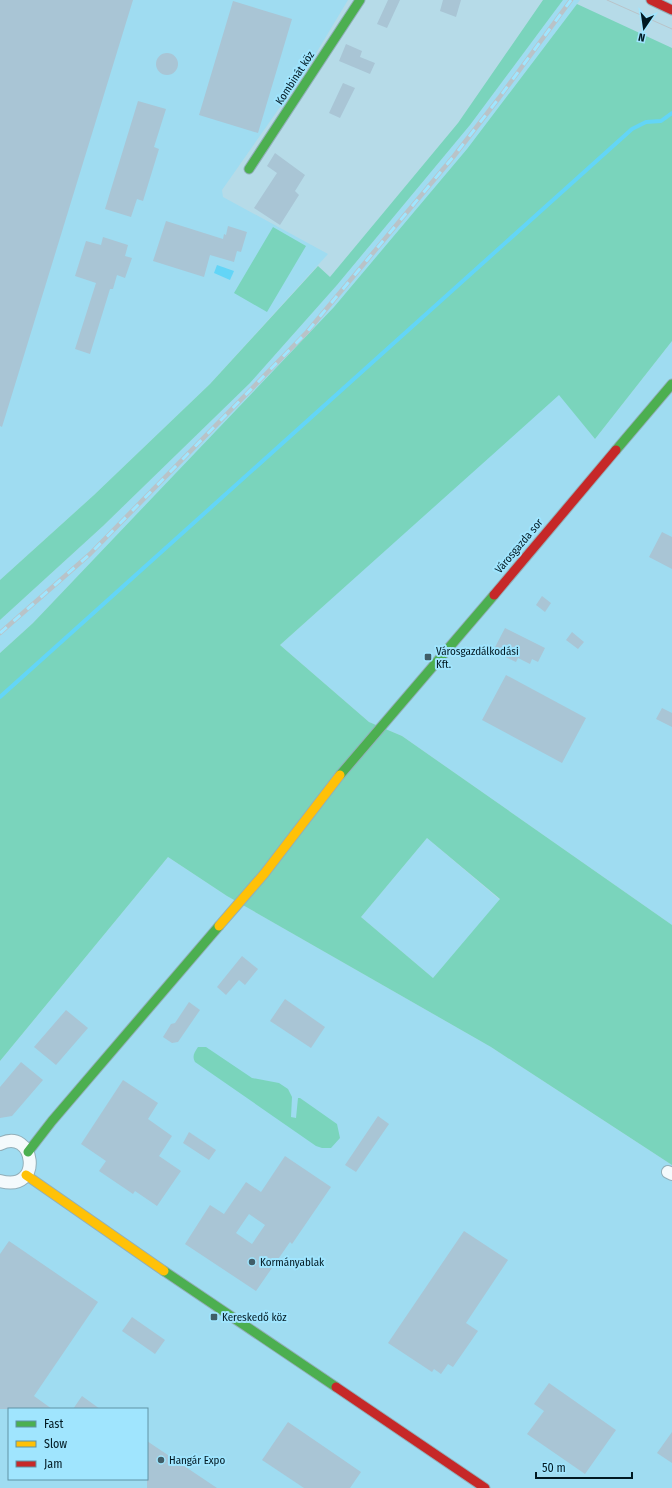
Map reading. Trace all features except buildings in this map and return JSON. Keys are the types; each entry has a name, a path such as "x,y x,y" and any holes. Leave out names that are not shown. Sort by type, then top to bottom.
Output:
{"street":[{"name":"Kombinát köz","path":"249,169 360,0"},
{"path":"651,0 672,10"},
{"name":"Városgazda sor","path":"52,1121 264,874 339,776 672,384"},
{"path":"24,1148 52,1121"},
{"path":"0,1144 12,1141 24,1148 30,1160 30,1168 26,1175 19,1181 10,1183 0,1181"},
{"path":"26,1175 485,1488"}],"shaded area":[{"path":"0,0 348,0 306,70 222,190 223,197 328,254 210,384 94,495 0,580"},
{"path":"563,0 580,0 467,149 334,307 33,623 0,653 0,620 103,526 250,383 337,285 470,125"},
{"path":"217,265 234,271 230,280 214,273"},
{"path":"672,341 672,925 402,736 369,722 280,645 559,394 595,439"},
{"path":"427,838 500,900 433,978 361,917"},
{"path":"168,857 227,896 491,1047 672,1165 672,1488 0,1488 0,1061"}],"green space":[{"path":"543,0 563,0 470,125 337,285 250,383 103,526 0,620 0,580 94,495 210,384 318,266 330,277 458,123"},
{"path":"577,4 672,48 672,341 595,439 559,395 280,645 369,722 402,736 672,925 672,1165 491,1047 227,896 168,857 0,1061 0,653 33,623 334,307 467,149","holes":["427,838 500,899 433,978 361,917"]},
{"path":"273,227 306,246 267,312 234,293"},
{"path":"198,1047 206,1047 252,1078 279,1083 288,1089 292,1097 291,1117 296,1118 298,1098 300,1098 337,1124 340,1138 331,1148 316,1146 195,1062 194,1054"}],"waterway":[{"path":"0,697 632,129 646,122 661,121 672,113"}],"tram line":[{"path":"607,0 672,29"}],"railway":[{"path":"0,633 90,554 307,332 454,156 571,0"}],"traffic: fast":[{"path":"249,169 360,0"},
{"path":"616,450 672,384"},
{"path":"340,775 494,595"},
{"path":"28,1152 52,1121 219,926"},
{"path":"164,1271 336,1387"}],"traffic: slow":[{"path":"219,926 264,874 340,775"},
{"path":"26,1175 164,1271"}],"traffic: jam":[{"path":"651,0 672,10"},
{"path":"494,595 616,450"},
{"path":"336,1387 485,1488"}],"place":[{"name":"Városgazdálkodási Kft.","path":"428,657"},
{"name":"Kormányablak","path":"252,1262"},
{"name":"Kereskedő köz","path":"214,1317"},
{"name":"Hangár Expo","path":"161,1460"}]}
